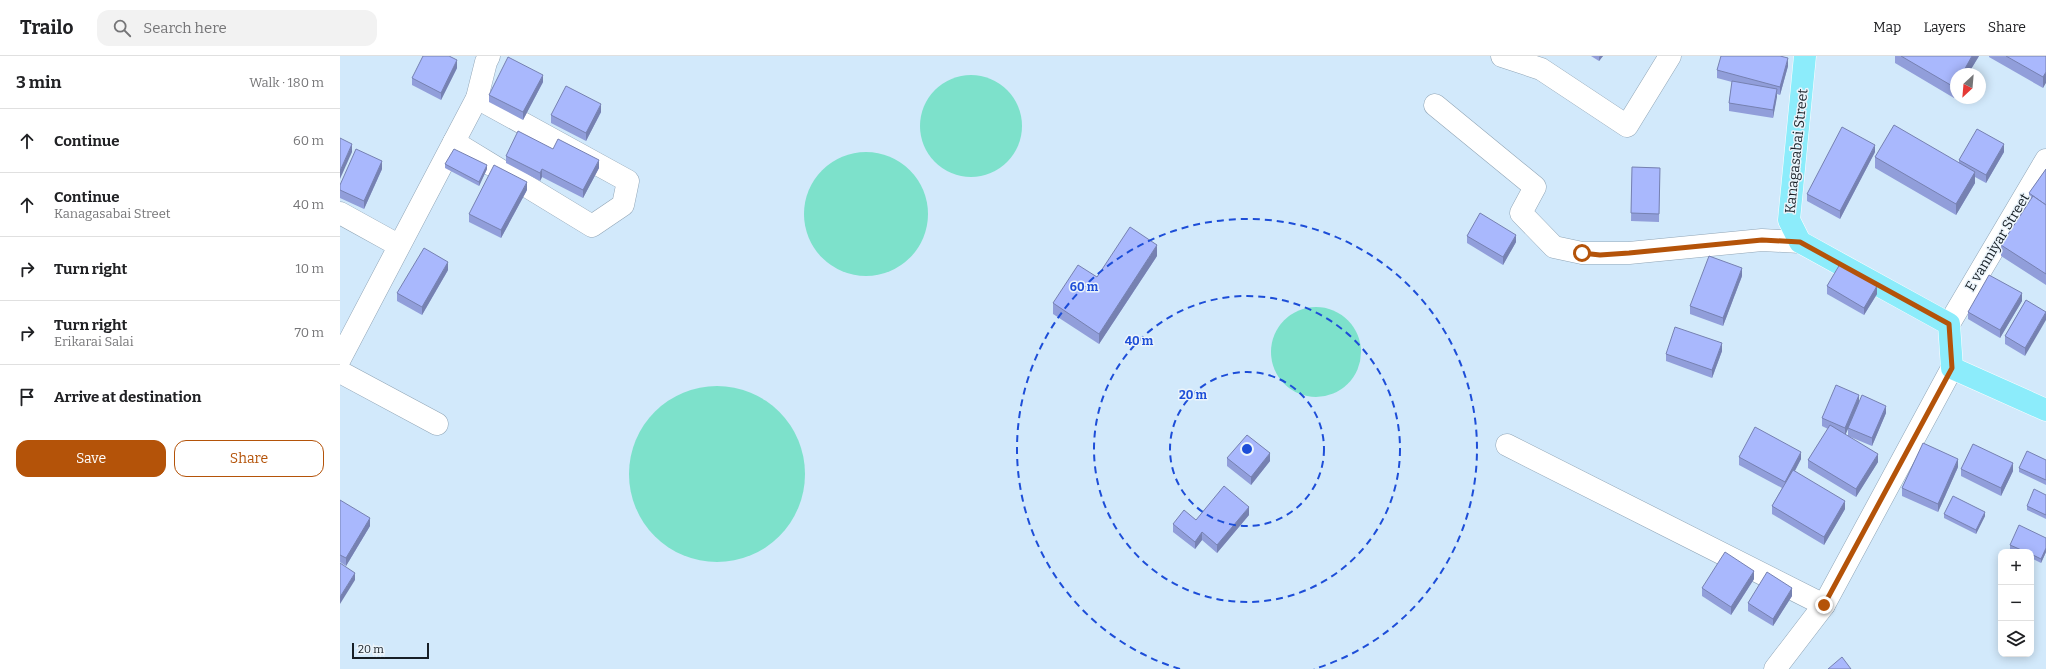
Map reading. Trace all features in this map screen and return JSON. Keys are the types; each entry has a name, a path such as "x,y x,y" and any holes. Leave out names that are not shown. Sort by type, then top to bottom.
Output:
{"main road":[{"name":"Kanagasabai Street","path":"1800,242 1789,220 1805,56"},
{"path":"1800,242 1949,324 1952,368 2046,410"}],"street":[{"path":"340,359 398,245 477,98 486,62 489,56"},
{"path":"1502,56 1545,62 1627,126 1670,56"},
{"path":"454,142 592,226 623,205 628,181 477,98"},
{"path":"1435,105 1535,187 1520,213 1554,247 1567,251 1600,255 1762,240 1800,242"},
{"name":"E vanniyar Street","path":"1949,324 2046,160"},
{"path":"340,213 398,245"},
{"path":"1776,669 1824,605 1952,368"},
{"path":"340,372 437,424"},
{"path":"1507,444 1824,605"}],"shaded area":[{"path":"971,75 991,79 1007,90 1018,106 1022,126 1018,146 1007,162 991,173 971,177 951,173 935,162 924,146 920,126 924,106 935,90 951,79"},
{"path":"866,152 890,157 910,170 923,190 928,214 923,238 910,258 890,271 866,276 842,271 822,258 809,238 804,214 809,190 822,170 842,157"},
{"path":"1316,307 1333,310 1348,320 1358,335 1361,352 1358,369 1348,384 1333,394 1316,397 1299,394 1284,384 1274,369 1271,352 1274,335 1284,320 1299,310"},
{"path":"717,386 734,388 751,393 773,406 785,418 798,440 803,457 805,474 803,491 798,508 785,530 773,542 751,555 734,560 717,562 700,560 683,555 661,542 649,530 636,508 631,491 629,474 631,457 636,440 649,418 661,406 683,393 700,388"}],"building":[{"path":"423,56 449,56 457,60 441,93 412,78"},
{"path":"1721,56 1780,56 1788,58 1780,87 1717,70"},
{"path":"1901,56 1972,56 1965,68 1950,68 1950,85"},
{"path":"2006,56 2046,56 2046,72 2043,77"},
{"path":"508,57 543,75 523,112 489,95"},
{"path":"1732,81 1777,89 1773,110 1729,103"},
{"path":"566,86 601,104 586,133 551,115"},
{"path":"1894,125 1975,172 1956,204 1875,157"},
{"path":"1842,127 1875,145 1840,211 1807,194"},
{"path":"1977,129 2004,144 1986,175 1959,160"},
{"path":"518,131 553,149 558,139 599,160 583,190 542,169 540,173 506,156"},
{"path":"340,138 352,144 340,171"},
{"path":"356,149 382,161 364,201 340,190 340,185"},
{"path":"454,149 487,165 479,182 445,164"},
{"path":"494,165 527,182 501,230 469,214"},
{"path":"1632,167 1660,168 1659,214 1631,213"},
{"path":"2046,169 2046,205 2029,193"},
{"path":"2033,196 2046,205 2046,274 2001,245"},
{"path":"1480,213 1516,235 1503,257 1467,236"},
{"path":"1130,227 1157,245 1099,334 1053,303 1078,265 1097,277"},
{"path":"424,248 448,262 422,307 397,293"},
{"path":"1709,256 1742,268 1723,318 1690,306"},
{"path":"1840,264 1877,286 1864,308 1827,286"},
{"path":"1989,275 2022,293 2000,330 1968,312"},
{"path":"2026,300 2046,312 2025,348 2005,336"},
{"path":"1675,327 1722,343 1712,370 1666,354"},
{"path":"1836,385 1859,395 1845,428 1822,418"},
{"path":"1862,395 1886,406 1872,438 1848,428"},
{"path":"1830,425 1878,454 1856,489 1808,460"},
{"path":"1755,427 1801,452 1785,482 1739,457"},
{"path":"1247,435 1270,453 1251,477 1227,458"},
{"path":"1923,443 1958,459 1938,504 1902,488"},
{"path":"1973,444 2013,463 2001,488 1961,469"},
{"path":"2027,451 2046,460 2046,480 2019,468"},
{"path":"1793,470 1845,501 1824,537 1772,506"},
{"path":"1224,486 1249,507 1217,545 1202,532 1195,542 1173,524 1184,510 1196,520"},
{"path":"2034,489 2046,495 2046,515 2027,506"},
{"path":"1953,496 1985,512 1976,530 1944,514"},
{"path":"340,500 370,518 346,558 340,555"},
{"path":"2019,525 2046,538 2046,548 2041,559 2034,556 2034,549 2019,549 2010,545"},
{"path":"1725,552 1754,571 1731,607 1702,588"},
{"path":"340,563 355,573 340,597"},
{"path":"1767,572 1792,588 1773,619 1748,603"},
{"path":"1842,657 1851,669 1828,669"}],"route":[{"path":"1582,253 1600,255 1629,253 1775,239 1800,242 1949,324 1952,368 1824,605"}]}
